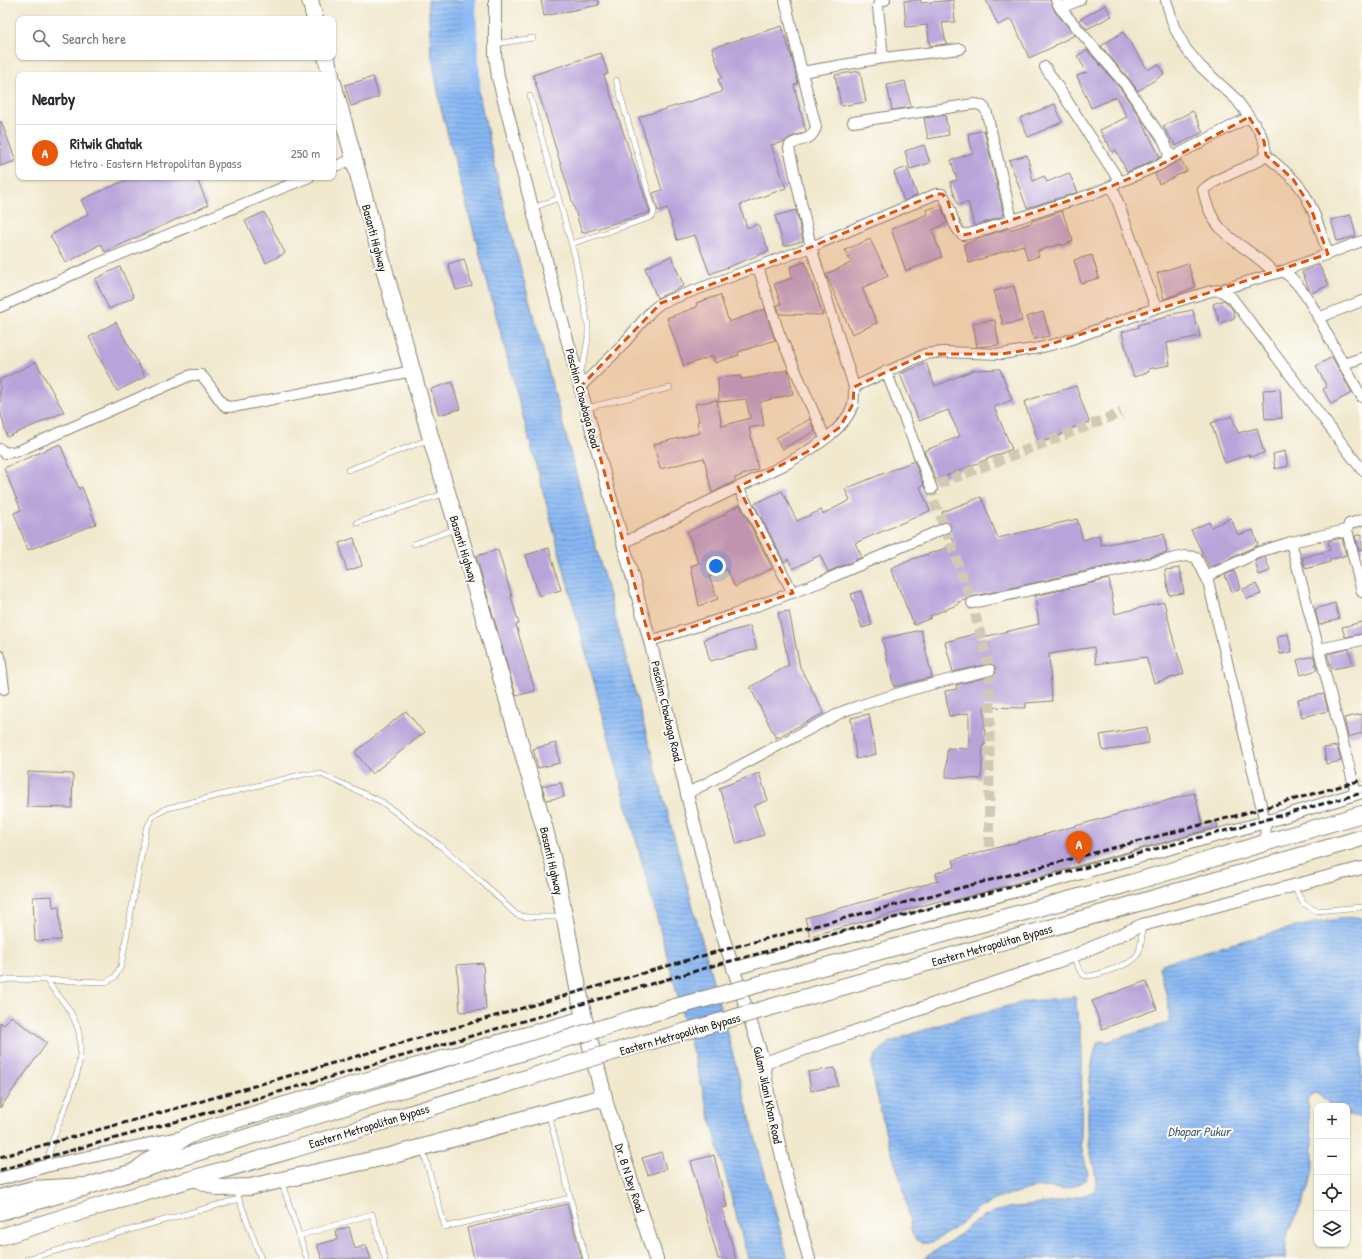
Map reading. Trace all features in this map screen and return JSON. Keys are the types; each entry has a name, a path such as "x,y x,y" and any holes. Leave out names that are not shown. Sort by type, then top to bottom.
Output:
{"highway":[{"path":"0,1199 32,1190 85,1187"}],"main road":[{"path":"310,0 315,16"},
{"path":"327,60 330,72"},
{"name":"Basanti Highway","path":"336,94 431,439 546,830 584,1018 604,1097"},
{"path":"0,1212 631,1020 1131,883 1362,814"},
{"name":"Eastern Metropolitan Bypass","path":"0,1237 592,1058 1362,838"},
{"path":"134,1172 168,1147 184,1137 199,1131 382,1076 584,1018"},
{"path":"195,1178 219,1188 237,1193 250,1187 394,1155 604,1097"},
{"name":"Dr. B N Dey Road","path":"604,1097 656,1259"}],"street":[{"name":"Paschim Chowbaga Road","path":"495,0 494,44 498,77 559,310 650,640 686,794"},
{"path":"623,543 786,464 807,452 840,427 853,404 854,386 811,247 789,148 793,143 810,138 814,134 816,127 785,0"},
{"path":"883,58 878,7 879,2 885,0"},
{"path":"1080,0 1058,4 1125,84 1146,114 1164,141 1169,153 1167,160"},
{"path":"1166,0 1174,27 1186,49 1200,66 1236,99 1264,141 1266,155 1300,187 1316,218 1328,254"},
{"path":"802,72 883,58 960,49"},
{"path":"1045,67 1116,184 1156,308"},
{"path":"853,122 974,104 982,105 987,114 1012,220"},
{"path":"579,380 619,349 652,310 661,303 811,247 936,194 942,194 947,199 958,231 963,235 1012,220 1116,184 1160,165 1249,117"},
{"path":"1266,155 1257,162 1210,183 1203,190 1205,200 1221,229 1278,272 1292,277 1298,284 1362,397"},
{"path":"336,166 354,159"},
{"path":"0,307 94,265 302,180"},
{"path":"854,386 925,354 943,352 1002,354 1039,348 1066,341 1156,308 1278,272 1362,241"},
{"path":"758,267 780,333 825,438"},
{"path":"1220,290 1232,298 1362,470"},
{"path":"1318,318 1362,301"},
{"path":"1343,364 1362,358"},
{"path":"0,449 5,453 18,451 191,375 201,374 210,383 218,399 226,407 238,406 412,371"},
{"path":"886,371 932,489"},
{"path":"738,487 793,593"},
{"path":"1362,520 1349,524 1347,530 1359,570 1362,592"},
{"path":"650,640 733,615 823,582 945,528"},
{"path":"1206,577 1258,552 1291,542 1347,530"},
{"path":"734,969 1265,822 1359,793 1291,542"},
{"path":"972,603 1185,556 1196,558 1206,577 1265,822 1266,842"},
{"path":"1319,649 1362,640"},
{"path":"0,656 4,689"},
{"path":"686,794 844,711 868,702 990,670"},
{"name":"Gulam Jilani Khan Road","path":"686,794 717,918 764,1064 769,1101 786,1174 809,1259"},
{"path":"764,1064 1073,956 1142,926 1362,868"},
{"path":"0,1178 46,1166 184,1137"}],"lane":[{"path":"494,44 533,38"},
{"path":"571,244 653,216 654,212 616,80"},
{"path":"530,96 571,244 588,325 588,338 579,380"},
{"path":"532,208 559,198"},
{"path":"586,408 670,388"},
{"path":"348,470 431,439"},
{"path":"356,523 447,493"},
{"path":"414,544 458,528"},
{"path":"0,981 11,979 106,982 115,977 121,966 146,830 153,816 168,808 304,774 321,774 382,802 443,848 481,880 518,915 526,917 564,917"},
{"path":"1294,886 1303,903 1316,911 1362,907"},
{"path":"1073,956 1083,975 1087,976 1126,964 1134,960 1138,954 1141,945 1142,926"},
{"path":"46,980 70,1013 77,1026 80,1043 78,1066 73,1088 54,1136 46,1166"},
{"path":"548,1112 586,1259"},
{"path":"423,1147 445,1227 570,1198"},
{"path":"281,1180 307,1259"},
{"path":"27,1259 237,1193 261,1259"},
{"path":"299,1236 372,1214 385,1259"}],"highlighted area":[{"path":"1249,117 1264,141 1266,155 1293,179 1310,206 1328,254 1039,348 1002,354 925,354 854,387 853,404 840,427 807,452 738,487 793,593 650,641 581,386 661,303 811,247 936,194 942,194 947,199 958,231 963,235 973,233 1112,186 1160,165"}],"water":[{"path":"428,0 468,0 469,49 503,203 788,1259 748,1259 441,109 431,51"},
{"name":"Dhopar Pukur","path":"1354,917 1362,918 1362,1117 1350,1115 1350,1103 1328,1103 1316,1093 1311,1095 1307,1101 1313,1144 1313,1169 1309,1189 1289,1230 1286,1241 1285,1259 923,1259 962,1233 973,1223 996,1211 1057,1202 1091,1193 1096,1189 1095,1172 1088,1134 1090,1076 1095,1050 1098,1042 1106,1042 1168,1023 1168,1003 1159,967 1162,964 1286,929"},
{"path":"1075,997 1082,1046 1081,1146 1088,1173 1085,1180 1076,1185 1063,1189 1044,1187 1033,1188 996,1199 977,1209 956,1227 935,1241 923,1243 916,1240 912,1234 905,1194 886,1134 872,1073 872,1063 876,1055 888,1043 964,1017 1029,1001"}],"building":[{"path":"541,0 598,0 599,5 544,16"},
{"path":"921,0 921,3 953,0 955,22 942,23 946,44 930,46 927,25 906,27 904,1"},
{"path":"986,0 1050,0 1055,12 1075,35 1029,58 1013,21 1011,19 998,25"},
{"path":"1105,5 1112,16 1087,29 1079,20"},
{"path":"782,26 798,84 794,85 806,132 791,137 784,142 771,145 786,188 740,205 747,228 758,224 769,251 710,274 695,235 677,240 667,208 658,211 653,193 662,190 639,117 722,92 718,79 722,78 712,48"},
{"path":"1123,32 1148,70 1158,64 1164,74 1138,91 1101,46"},
{"path":"1087,50 1120,88 1141,119 1160,157 1157,159 1127,172 1116,150 1112,152 1100,130 1127,117 1116,97 1091,108 1077,76 1087,72 1077,56"},
{"path":"601,53 608,74 604,75 650,212 582,233 533,75"},
{"path":"860,71 866,102 841,106 835,75"},
{"path":"373,77 379,97 351,106 345,85"},
{"path":"905,81 911,107 892,110 887,85"},
{"path":"1055,104 1062,122 1028,137 1020,118"},
{"path":"1193,111 1203,132 1176,146 1163,126"},
{"path":"945,115 949,135 928,139 924,118"},
{"path":"1,121 16,161 0,166 0,122"},
{"path":"984,130 1004,216 974,226 968,202 958,205 950,182 957,180 951,160 973,153 968,134"},
{"path":"924,145 930,163 910,169 905,151"},
{"path":"1027,155 1033,181 1044,176 1047,182 1069,173 1078,192 1027,208 1009,160"},
{"path":"1181,160 1187,171 1159,184 1155,174"},
{"path":"907,167 917,195 904,201 894,172"},
{"path":"126,180 197,180 208,205 105,252 101,244 66,263 50,236 88,214 81,200"},
{"path":"941,205 947,223 932,230 942,257 906,271 891,229 928,214 926,210"},
{"path":"796,210 803,241 784,246 775,216"},
{"path":"1062,211 1073,241 1061,246 1061,244 1037,251 1039,256 1028,260 1023,245 969,263 964,244 1009,228 1010,230 1031,223 1032,221"},
{"path":"264,212 285,253 266,263 245,221"},
{"path":"1351,215 1356,236 1337,241 1331,220"},
{"path":"870,239 888,276 862,288 877,323 852,334 826,274 851,263 845,250"},
{"path":"1092,255 1099,278 1081,283 1074,260"},
{"path":"671,256 684,286 657,298 645,268"},
{"path":"464,259 472,286 456,290 448,264"},
{"path":"805,262 823,315 780,314 777,305 781,304 774,284 792,278 790,267"},
{"path":"1188,263 1195,287 1164,299 1157,273"},
{"path":"1319,265 1329,285 1311,293 1302,272"},
{"path":"120,267 134,297 109,309 95,279"},
{"path":"1014,286 1022,321 1003,325 994,291"},
{"path":"720,295 729,322 765,309 775,340 738,352 739,355 715,363 713,356 684,366 667,318 697,307 696,303"},
{"path":"1224,300 1233,310 1235,318 1220,323 1213,304"},
{"path":"1193,310 1200,336 1167,343 1170,365 1148,369 1149,372 1134,377 1122,332 1139,327 1138,325 1167,317 1167,315"},
{"path":"1043,312 1050,336 1033,339 1026,317"},
{"path":"995,320 999,345 977,347 973,323"},
{"path":"116,322 145,377 117,391 89,337"},
{"path":"1332,357 1352,393 1331,404 1323,389 1327,387 1316,366"},
{"path":"36,362 64,412 7,437 0,410 0,380"},
{"path":"926,363 935,386 974,370 1000,369 1012,400 994,407 1012,449 936,480 924,451 960,436 948,410 919,421 900,374"},
{"path":"788,370 793,394 760,402 764,425 749,428 758,469 735,478 735,481 712,493 704,458 660,469 654,444 700,433 695,404 717,400 722,426 750,418 746,399 719,402 718,378 740,376 741,379"},
{"path":"452,382 460,409 439,415 431,389"},
{"path":"1076,386 1089,422 1062,432 1063,434 1039,443 1024,402 1048,393"},
{"path":"1280,389 1282,418 1265,419 1263,390"},
{"path":"1232,416 1238,433 1257,428 1264,453 1250,457 1249,454 1225,463 1211,423"},
{"path":"810,419 815,431 782,449 776,438"},
{"path":"60,444 79,489 82,487 96,524 28,550 14,513 21,510 4,468"},
{"path":"1285,451 1288,466 1275,469 1273,454"},
{"path":"914,461 924,485 920,487 930,511 855,543 862,557 828,572 820,555 793,569 788,559 784,562 754,504 782,491 797,521 821,510 823,514 850,500 845,489"},
{"path":"981,497 998,538 1077,519 1083,540 1099,535 1101,545 1164,534 1167,553 971,597 958,602 959,604 930,616 931,618 914,625 891,569 913,559 955,545 950,532 951,526 946,522 942,512"},
{"path":"740,505 772,568 735,587 727,569 709,577 718,599 699,606 691,566 699,563 687,532 726,514 726,512"},
{"path":"1231,518 1238,535 1253,530 1258,545 1210,568 1191,530 1209,522 1211,527"},
{"path":"1362,534 1362,550 1359,551 1355,536"},
{"path":"354,538 362,566 347,571 339,543"},
{"path":"1342,538 1346,555 1330,560 1330,562 1306,569 1302,558 1330,550 1328,541"},
{"path":"549,548 561,590 539,596 526,555"},
{"path":"498,550 519,624 516,625 535,691 516,696 476,556"},
{"path":"1265,557 1270,571 1259,575 1255,561"},
{"path":"1180,568 1184,593 1169,595 1165,570"},
{"path":"1234,571 1241,588 1232,592 1225,575"},
{"path":"1109,579 1115,614 1164,602 1184,674 1154,683 1146,657 1096,664 1094,647 1049,654 1052,701 1026,703 1026,708 984,707 985,745 983,745 981,779 946,777 947,748 969,749 969,713 949,716 945,691 957,689 956,685 992,676 995,674 996,669 994,665 989,664 953,672 945,642 978,633 979,638 1039,624 1035,596"},
{"path":"1256,584 1261,594 1247,599 1243,589"},
{"path":"861,591 872,625 862,628 851,594"},
{"path":"1335,603 1339,619 1319,625 1315,609"},
{"path":"789,611 800,667 824,713 776,738 750,687 789,665 778,613"},
{"path":"1362,622 1362,634 1345,637 1342,627"},
{"path":"750,626 757,649 710,661 704,639"},
{"path":"921,630 932,677 894,687 882,639"},
{"path":"1288,634 1292,652 1280,654 1277,636"},
{"path":"1349,649 1353,665 1332,669 1327,654"},
{"path":"1314,656 1317,670 1301,675 1297,660"},
{"path":"1324,694 1328,711 1302,717 1298,699"},
{"path":"406,711 424,733 372,774 355,752"},
{"path":"869,714 876,754 856,759 851,718"},
{"path":"1362,714 1362,733 1348,737 1344,718"},
{"path":"1147,727 1149,743 1103,751 1100,735"},
{"path":"556,743 560,763 538,768 533,749"},
{"path":"1337,746 1341,761 1326,764 1324,748"},
{"path":"28,772 73,774 72,808 27,807"},
{"path":"759,773 768,800 754,806 764,835 737,844 719,788"},
{"path":"561,783 564,797 546,800 542,786"},
{"path":"1194,793 1203,825 1216,821 1218,827 944,903 943,900 810,936 805,918 938,881 936,873 955,867 953,860"},
{"path":"52,896 53,907 59,906 61,940 35,941 33,897"},
{"path":"483,963 486,1010 460,1012 457,965"},
{"path":"1146,981 1157,1009 1102,1029 1092,1001"},
{"path":"11,1016 47,1043 0,1108 0,1022 4,1025"},
{"path":"835,1068 838,1086 811,1091 808,1072"},
{"path":"661,1152 666,1169 648,1175 642,1158"},
{"path":"714,1155 727,1207 722,1208 736,1259 718,1259 691,1161"},
{"path":"567,1204 582,1259 474,1259 467,1228"},
{"path":"349,1227 355,1249 366,1245 371,1259 322,1259 317,1245 338,1239 335,1231"}],"waterway":[{"path":"469,0 474,86"}],"tunnel":[{"path":"989,847 990,670 972,603 933,499 932,489 939,484 1121,413"}],"railway":[{"path":"0,1157 192,1104 719,951 1235,816 1362,780"},
{"path":"0,1170 196,1116 723,963 1239,827 1362,793"}],"place":[{"name":"Ritwik Ghatak","path":"1079,864"}]}
